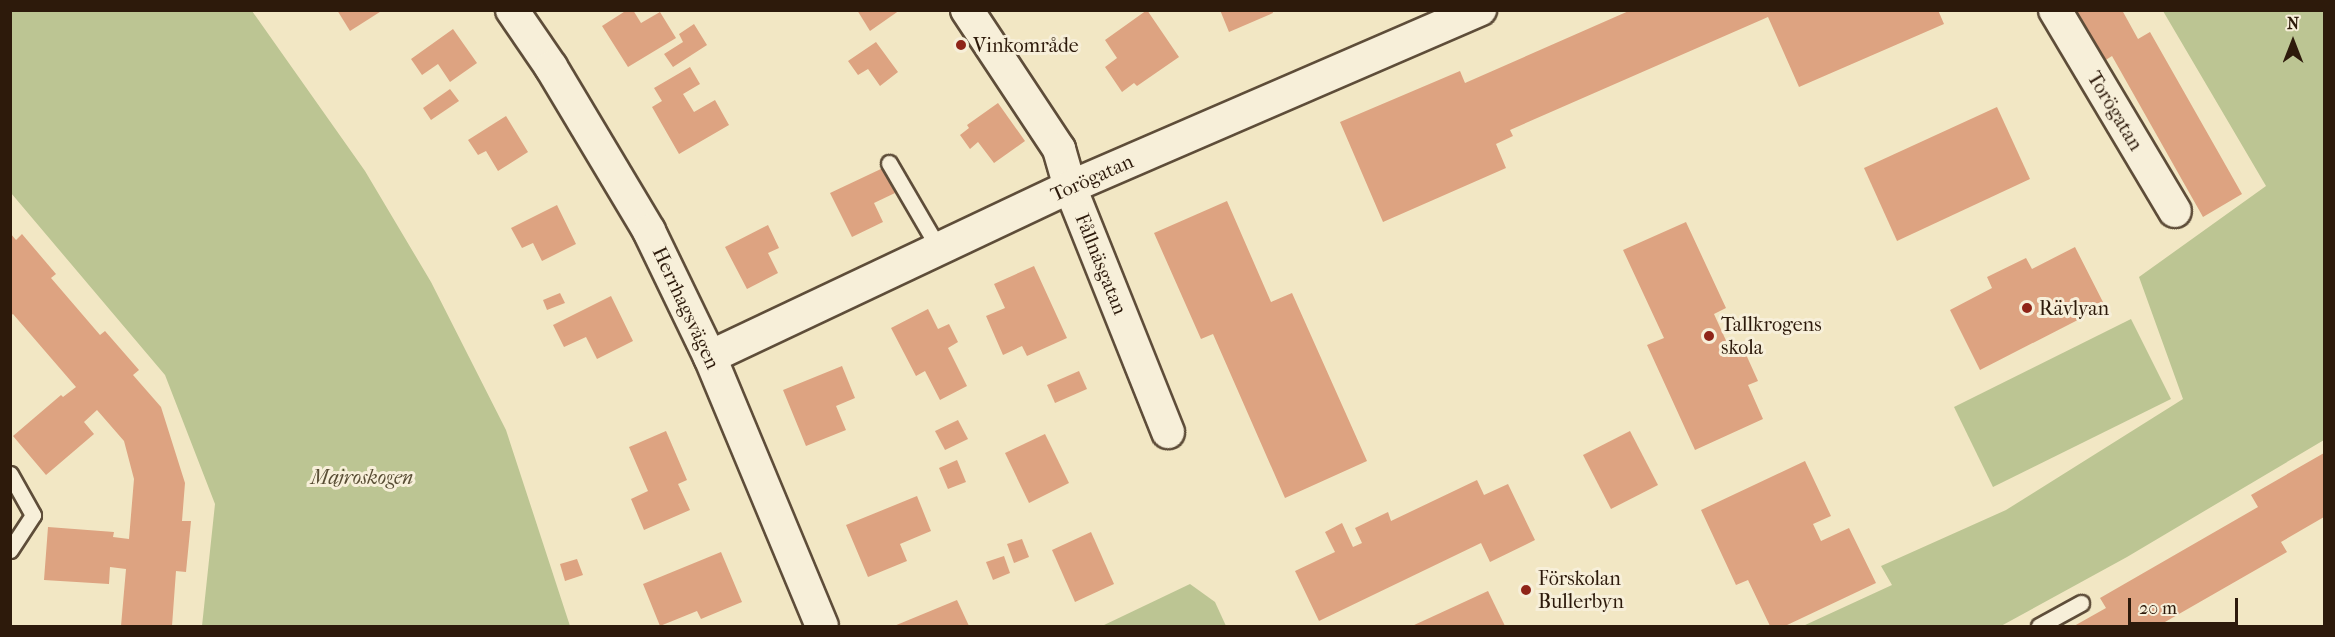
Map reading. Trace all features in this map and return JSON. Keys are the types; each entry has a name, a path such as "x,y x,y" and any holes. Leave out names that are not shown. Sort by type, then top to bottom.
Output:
{"street":[{"name":"Herrhagsvägen","path":"512,10 551,67 650,231 710,357 822,627"},
{"name":"Fållnäsgatan","path":"968,10 1059,149 1070,187 1168,432"},
{"name":"Torögatan","path":"710,357 1070,187 1480,10"},
{"name":"Torögatan","path":"2055,10 2175,210"}],"lane":[{"path":"889,163 939,249"},
{"path":"10,474 33,515 10,550"},
{"path":"2039,627 2081,603"}],"green space":[{"name":"Majroskogen","path":"10,11 252,11 365,171 431,282 506,430 570,626 202,626 215,504 165,375 11,193"},
{"path":"2163,11 2324,11 2324,440 2127,557 2001,626 1803,626 1892,585 1881,566 2006,510 2183,399 2139,277 2266,186"},
{"path":"2131,319 2171,399 1993,487 1954,407"},
{"path":"1190,584 1215,602 1226,626 1102,626"}],"building":[{"path":"337,10 383,10 350,31"},
{"path":"627,10 633,10 641,23 660,12 676,38 628,67 602,26"},
{"path":"857,10 900,10 870,31"},
{"path":"1147,10 1179,57 1137,86 1134,83 1122,92 1105,67 1117,58 1105,40"},
{"path":"1220,10 1272,10 1273,13 1229,32"},
{"path":"1631,10 1938,10 1944,24 1799,87 1768,17 1510,130 1513,136 1496,144 1506,168 1383,222 1340,122 1460,71 1465,83"},
{"path":"2070,10 2122,10 2138,39 2150,32 2242,194 2203,217 2112,56 2101,63"},
{"path":"694,24 707,45 673,67 664,54 683,42 679,34"},
{"path":"453,29 477,63 450,82 438,64 422,75 411,59"},
{"path":"876,42 898,72 880,86 868,69 858,75 848,61"},
{"path":"690,67 700,84 683,94 694,112 715,100 729,125 679,154 652,107 662,101 654,88"},
{"path":"450,89 459,101 431,120 423,108"},
{"path":"998,103 1025,141 994,163 978,142 970,149 960,135 969,128 967,125"},
{"path":"1997,107 2030,179 1897,241 1864,168"},
{"path":"506,116 528,152 498,171 486,151 478,155 468,140"},
{"path":"883,168 895,193 874,203 883,222 852,237 830,193"},
{"path":"1227,201 1271,302 1292,293 1367,461 1285,498 1213,334 1201,339 1154,233"},
{"path":"557,205 576,244 542,261 533,243 522,248 511,228"},
{"path":"1686,222 1726,308 1714,314 1733,356 1744,350 1758,381 1748,385 1763,419 1695,450 1647,345 1664,338 1623,250"},
{"path":"768,225 779,248 768,253 778,273 747,289 725,247"},
{"path":"10,233 16,240 22,234 56,274 51,278 100,335 105,331 139,370 133,375 161,407 185,483 182,521 191,521 186,572 176,571 172,626 121,626 126,569 110,567 109,584 44,580 48,527 114,532 113,537 129,539 134,479 124,441 97,410 84,422 94,434 46,475 13,436 61,395 63,397 76,387 13,314 10,316"},
{"name":"Rävlyan","path":"2075,247 2105,306 1980,370 1950,310 1992,288 1987,277 2026,258 2032,269"},
{"path":"1034,266 1067,338 1027,356 1022,346 1003,355 986,316 1005,308 994,284"},
{"path":"560,293 565,303 547,310 543,300"},
{"path":"611,296 633,341 597,359 586,337 564,347 553,325"},
{"path":"928,309 938,329 949,324 958,342 948,348 967,386 940,400 925,371 916,376 891,328"},
{"path":"842,366 855,398 836,406 846,430 806,446 783,390"},
{"path":"1079,371 1087,389 1055,403 1047,385"},
{"path":"958,420 968,439 945,450 935,431"},
{"path":"666,431 687,480 678,484 690,510 644,530 631,499 648,491 629,447"},
{"path":"1630,431 1658,485 1611,509 1583,455"},
{"path":"1045,434 1069,483 1029,503 1005,453"},
{"path":"2324,453 2324,517 2281,542 2287,552 2158,626 2074,626 2106,608 2100,598 2258,507 2251,495"},
{"path":"957,460 966,482 948,489 939,468"},
{"path":"1805,461 1831,516 1813,524 1821,541 1849,528 1876,583 1785,626 1770,626 1748,580 1736,585 1701,510"},
{"path":"1477,480 1484,495 1508,484 1535,540 1490,562 1481,543 1319,621 1295,571 1335,552 1325,532 1342,523 1353,547 1362,543 1355,528 1388,512 1391,521"},
{"path":"917,496 931,531 900,544 907,561 868,577 846,525"},
{"path":"1091,532 1114,584 1075,602 1052,550"},
{"path":"1022,539 1029,557 1014,563 1007,544"},
{"path":"721,552 742,602 701,619 697,611 660,626 643,584"},
{"path":"1004,556 1010,573 993,580 986,562"},
{"path":"577,559 583,575 565,581 560,564"},
{"path":"1488,591 1505,626 1412,626"},
{"path":"957,600 969,626 894,626"}],"place":[{"name":"Vinkområde","path":"961,45"},
{"name":"Rävlyan","path":"2027,308"},
{"name":"Tallkrogens skola","path":"1709,336"},
{"name":"Förskolan Bullerbyn","path":"1526,590"}]}
